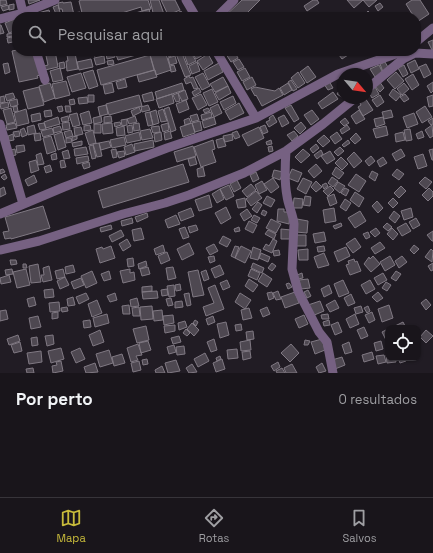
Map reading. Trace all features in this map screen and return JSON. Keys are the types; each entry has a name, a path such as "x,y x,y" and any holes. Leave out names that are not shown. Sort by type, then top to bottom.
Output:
{"street":[{"path":"20,0 23,12"},
{"path":"30,12 55,0"},
{"path":"186,0 193,12"},
{"path":"222,12 234,0"},
{"path":"0,19 12,17"},
{"path":"421,38 433,28"},
{"path":"421,53 433,54"},
{"path":"38,56 45,80"},
{"path":"219,56 256,118"},
{"path":"0,214 167,148 256,118 338,74 390,56"},
{"path":"373,84 403,59 409,56"},
{"path":"0,250 39,241 123,214 164,203 189,195 244,173 286,151 348,104"},
{"path":"0,124 23,204"},
{"path":"286,151 285,176 287,196 294,224 292,269 298,291 319,332 327,342 333,373"}],"building":[{"path":"0,0 6,0 7,4 0,6"},
{"path":"28,0 40,0 29,4"},
{"path":"148,0 151,9 142,11 141,7 125,12 82,12 79,1"},
{"path":"150,0 159,0 163,12 153,12"},
{"path":"161,0 175,0 180,10 175,12 167,12"},
{"path":"242,0 260,0 248,12 229,12"},
{"path":"313,0 317,0 319,3 307,11 304,6"},
{"path":"347,0 363,0 354,8"},
{"path":"363,0 377,0 369,7"},
{"path":"412,0 420,0 429,14 421,19 421,12 411,12 406,4"},
{"path":"71,2 73,12 63,12 62,9 59,9 58,3"},
{"path":"380,3 383,7 378,11 375,6"},
{"path":"14,4 14,9 9,10 9,5"},
{"path":"8,5 9,9 3,11 1,7"},
{"path":"58,5 60,12 55,12 53,7"},
{"path":"149,9 150,12 139,12"},
{"path":"12,20 12,32 9,33 5,23"},
{"path":"0,25 4,33 0,34"},
{"path":"12,33 12,36 7,37 7,34"},
{"path":"12,37 12,42 8,43 7,38"},
{"path":"433,40 433,50 432,50 428,42"},
{"path":"13,56 35,56 40,75 37,76 38,78 19,82"},
{"path":"46,56 56,56 58,67 45,70 44,66 48,65"},
{"path":"67,56 76,56 78,69 67,71 66,61 68,61"},
{"path":"104,56 105,63 96,65 94,58"},
{"path":"106,56 115,56 115,57 107,59"},
{"path":"116,56 132,56 118,60"},
{"path":"150,56 167,56 171,70 156,75"},
{"path":"150,56 154,70 101,85 97,70"},
{"path":"175,56 177,63 170,65 168,58"},
{"path":"177,56 183,56 191,75 185,77"},
{"path":"185,56 193,56 196,61 188,65"},
{"path":"194,56 202,56 196,59"},
{"path":"205,56 209,56 213,63 203,70 197,61"},
{"path":"227,56 237,56 238,58 231,62"},
{"path":"340,56 346,56 342,59"},
{"path":"91,59 93,67 79,70 77,62"},
{"path":"239,59 244,67 238,70 233,62"},
{"path":"113,60 114,64 108,65 107,61"},
{"path":"415,60 419,69 411,73 407,64"},
{"path":"64,62 65,68 60,69 59,63"},
{"path":"197,62 200,71 192,74 189,66"},
{"path":"385,62 389,69 383,72 380,64"},
{"path":"8,63 10,72 5,74 3,64"},
{"path":"219,63 223,72 208,80 204,71"},
{"path":"426,64 431,74 424,78 419,67"},
{"path":"174,65 176,71 171,72 170,66"},
{"path":"379,65 383,73 375,77 372,68"},
{"path":"404,65 408,74 403,77 398,68"},
{"path":"308,66 316,77 307,83 300,72"},
{"path":"60,68 63,80 53,82 50,71"},
{"path":"245,68 250,77 242,81 237,72"},
{"path":"93,70 98,86 89,89 83,73"},
{"path":"155,70 157,77 139,82 137,75"},
{"path":"298,72 305,83 298,88 291,78"},
{"path":"396,72 404,81 395,89 387,80"},
{"path":"81,73 86,88 72,92 67,77"},
{"path":"203,73 210,86 202,90 195,77"},
{"path":"413,74 419,85 412,90 405,79"},
{"path":"189,76 190,78 193,77 198,88 194,89 191,82 186,84 184,79"},
{"path":"223,77 228,86 215,92 210,84"},
{"path":"252,77 256,85 247,90 243,82"},
{"path":"125,79 127,87 118,89 116,82"},
{"path":"291,80 297,89 293,91 288,82"},
{"path":"66,81 70,95 55,99 52,84"},
{"path":"329,81 333,88 328,90 324,84"},
{"path":"379,81 384,88 380,92 374,85"},
{"path":"433,82 433,91 431,93 427,86"},
{"path":"50,83 55,98 44,102 39,86"},
{"path":"112,83 114,92 105,94 103,85"},
{"path":"182,83 184,90 157,99 155,92"},
{"path":"288,83 292,90 284,95 280,88"},
{"path":"404,83 409,89 402,95 397,89"},
{"path":"228,86 231,93 219,100 215,93"},
{"path":"39,87 44,105 28,109 23,91"},
{"path":"255,87 275,91 279,88 283,95 262,106 251,89"},
{"path":"375,87 379,94 373,97 373,88"},
{"path":"199,88 201,92 194,96 192,92"},
{"path":"212,89 218,102 209,106 203,93"},
{"path":"393,89 401,95 396,101 389,95"},
{"path":"185,90 188,99 182,101 178,93"},
{"path":"152,92 154,100 144,102 142,95"},
{"path":"333,92 337,98 337,100 322,109 318,103"},
{"path":"13,93 15,98 7,101 5,95"},
{"path":"178,93 180,101 176,102 173,95"},
{"path":"172,94 174,103 159,108 156,99"},
{"path":"201,94 207,105 198,110 192,98"},
{"path":"405,94 409,99 404,102 400,97"},
{"path":"88,95 94,95 94,102 88,102"},
{"path":"139,95 142,106 109,115 106,104"},
{"path":"380,95 384,102 377,107 373,99"},
{"path":"433,95 433,106 429,107 427,97"},
{"path":"4,96 5,102 0,103 0,97"},
{"path":"233,96 236,103 224,110 220,102"},
{"path":"87,97 88,103 79,104 78,98"},
{"path":"17,99 18,105 11,107 9,101"},
{"path":"74,99 75,104 70,105 69,100"},
{"path":"186,100 189,109 179,113 176,104"},
{"path":"8,102 9,107 1,109 0,104"},
{"path":"239,103 244,113 230,120 225,111"},
{"path":"218,104 222,113 214,117 210,108"},
{"path":"369,104 373,110 363,116 358,107"},
{"path":"106,105 108,114 100,116 98,107"},
{"path":"148,105 150,110 142,112 141,107"},
{"path":"291,105 299,119 294,122 285,108"},
{"path":"17,106 18,111 14,112 13,107"},
{"path":"62,106 63,111 59,112 57,107"},
{"path":"65,106 70,106 71,112 66,112"},
{"path":"425,106 432,117 422,123 416,112"},
{"path":"139,107 141,112 133,116 131,111"},
{"path":"169,107 176,130 171,132 164,109"},
{"path":"11,108 15,122 7,124 3,110"},
{"path":"208,108 210,111 205,113 203,110"},
{"path":"26,109 29,123 17,126 14,113"},
{"path":"163,109 167,121 161,122 158,111"},
{"path":"51,110 52,116 45,117 44,111"},
{"path":"156,110 159,123 153,125 150,112"},
{"path":"312,110 319,119 311,125 304,115"},
{"path":"359,110 365,119 356,124 351,116"},
{"path":"391,110 393,117 384,119 382,112"},
{"path":"89,111 92,123 83,125 80,114"},
{"path":"150,112 153,125 148,126 145,113"},
{"path":"211,112 212,117 202,120 201,115"},
{"path":"40,113 41,120 32,122 31,115"},
{"path":"77,113 80,125 73,127 69,115"},
{"path":"414,113 418,124 407,128 403,117"},
{"path":"197,114 199,120 192,122 190,116"},
{"path":"273,115 277,122 269,127 266,122 270,120 269,118"},
{"path":"284,115 289,123 282,127 278,118"},
{"path":"68,116 69,121 62,122 61,118"},
{"path":"101,116 102,122 94,124 93,118"},
{"path":"111,116 112,122 104,123 104,117"},
{"path":"135,116 137,122 129,124 127,119"},
{"path":"58,117 60,124 46,128 44,122"},
{"path":"214,117 216,124 204,128 202,121"},
{"path":"383,117 385,124 376,127 374,119"},
{"path":"189,118 191,123 185,125 184,120"},
{"path":"345,118 349,123 344,126 340,122"},
{"path":"433,118 433,124 431,125 428,121"},
{"path":"127,119 127,125 122,126 121,120"},
{"path":"200,121 202,130 195,132 192,123"},
{"path":"69,122 70,129 63,130 62,123"},
{"path":"120,122 121,125 115,127 114,123"},
{"path":"301,122 306,128 300,134 294,128"},
{"path":"15,123 17,128 7,130 6,125"},
{"path":"44,123 46,129 40,130 38,124"},
{"path":"112,123 113,133 103,134 102,124"},
{"path":"139,123 140,130 134,131 133,124"},
{"path":"168,123 169,130 163,132 161,125"},
{"path":"192,123 195,133 183,137 180,127"},
{"path":"94,124 101,124 101,133 94,133"},
{"path":"34,125 36,133 28,135 27,127"},
{"path":"90,125 91,130 84,131 84,126"},
{"path":"132,125 133,132 128,133 127,126"},
{"path":"265,125 268,132 263,134 260,127"},
{"path":"347,125 350,129 342,134 340,130"},
{"path":"432,125 433,136 430,138 425,130"},
{"path":"60,126 62,131 54,133 53,128"},
{"path":"124,126 125,135 117,136 116,128"},
{"path":"159,126 160,132 153,133 151,127"},
{"path":"386,126 388,135 376,138 373,129"},
{"path":"81,127 83,134 75,136 74,128"},
{"path":"259,127 264,138 248,146 242,135"},
{"path":"24,128 27,135 22,137 20,130"},
{"path":"52,128 54,134 43,137 41,131"},
{"path":"150,129 153,138 142,140 140,131"},
{"path":"410,129 412,140 406,141 404,130"},
{"path":"71,130 73,136 66,138 64,132"},
{"path":"93,130 96,143 89,145 85,133"},
{"path":"19,131 20,136 15,137 13,132"},
{"path":"170,131 172,138 165,140 164,133"},
{"path":"237,131 240,137 235,139 232,133"},
{"path":"294,131 298,136 292,141 287,135"},
{"path":"422,131 424,137 418,139 416,134"},
{"path":"62,132 66,147 58,150 54,135"},
{"path":"139,132 141,140 127,143 125,136"},
{"path":"161,132 162,140 155,142 154,134"},
{"path":"337,132 342,139 335,144 330,137"},
{"path":"403,132 405,140 396,142 395,134"},
{"path":"40,133 41,140 35,141 34,134"},
{"path":"356,133 361,139 355,144 350,139"},
{"path":"13,134 14,140 9,141 8,136"},
{"path":"232,134 233,140 225,142 223,136"},
{"path":"324,135 330,141 323,147 317,141"},
{"path":"51,136 56,151 47,154 43,138"},
{"path":"77,136 77,139 72,141 72,137"},
{"path":"124,137 126,145 112,148 110,140"},
{"path":"66,138 71,138 72,142 66,143"},
{"path":"223,138 226,146 218,148 216,140"},
{"path":"153,140 154,147 135,151 134,144"},
{"path":"213,140 215,149 212,150 216,162 201,167 194,147"},
{"path":"271,140 272,144 267,145 266,142"},
{"path":"348,140 350,143 344,147 342,145"},
{"path":"82,141 82,145 73,147 72,143"},
{"path":"109,141 111,147 101,150 99,143"},
{"path":"99,143 102,156 97,157 93,144"},
{"path":"132,144 135,152 126,155 124,147"},
{"path":"316,144 319,148 313,153 310,149"},
{"path":"24,145 25,151 17,153 16,146"},
{"path":"93,145 96,158 92,159 89,146"},
{"path":"193,146 196,156 177,162 174,152"},
{"path":"272,146 273,151 269,152 268,147"},
{"path":"86,147 88,154 75,156 74,149"},
{"path":"340,147 344,151 338,156 334,152"},
{"path":"15,149 16,155 11,156 11,150"},
{"path":"116,149 117,157 113,158 111,150"},
{"path":"303,149 310,155 301,163 295,157"},
{"path":"401,149 405,156 396,161 392,154"},
{"path":"433,149 433,160 432,160 429,150"},
{"path":"68,150 70,158 64,159 62,152"},
{"path":"321,150 323,154 317,159 314,155"},
{"path":"124,151 125,156 119,158 117,152"},
{"path":"330,151 335,159 327,164 321,156"},
{"path":"354,152 362,161 354,168 347,159"},
{"path":"41,153 44,164 38,165 36,155"},
{"path":"56,153 57,159 52,160 51,155"},
{"path":"423,154 427,166 418,169 414,157"},
{"path":"88,156 89,161 77,164 76,158"},
{"path":"371,156 375,161 369,166 365,161"},
{"path":"195,157 197,164 190,166 188,159"},
{"path":"341,157 348,164 342,170 335,163"},
{"path":"383,157 387,163 380,167 377,161"},
{"path":"36,160 39,170 31,173 29,162"},
{"path":"64,160 66,167 61,168 60,161"},
{"path":"89,162 90,167 84,169 82,164"},
{"path":"183,164 189,182 103,208 98,191"},
{"path":"316,164 322,171 314,178 308,171"},
{"path":"50,165 52,171 46,173 44,167"},
{"path":"203,167 205,176 198,177 197,169"},
{"path":"336,167 344,173 339,179 332,174"},
{"path":"3,169 5,172 0,174 0,170"},
{"path":"292,169 302,173 298,182 288,178"},
{"path":"397,169 404,174 399,180 392,175"},
{"path":"274,170 283,172 280,180 272,177"},
{"path":"372,171 378,174 375,181 369,177"},
{"path":"256,172 259,179 253,182 250,175"},
{"path":"5,174 7,178 4,180 1,177"},
{"path":"356,174 366,181 359,192 348,185"},
{"path":"34,175 37,182 28,186 25,180"},
{"path":"332,177 338,181 333,187 328,183"},
{"path":"425,177 432,182 426,189 419,183"},
{"path":"273,178 279,187 271,193 264,184"},
{"path":"303,178 312,182 306,194 297,189"},
{"path":"237,180 241,188 234,192 230,184"},
{"path":"262,181 267,190 259,194 255,185"},
{"path":"316,181 322,187 316,192 311,187"},
{"path":"338,182 345,186 340,193 334,188"},
{"path":"326,183 328,186 324,189 322,185"},
{"path":"251,184 256,190 247,197 242,191"},
{"path":"229,185 234,196 226,200 220,189"},
{"path":"330,186 334,190 328,196 323,191"},
{"path":"401,186 406,191 399,198 394,193"},
{"path":"4,187 6,194 0,197 0,189"},
{"path":"345,188 349,190 346,196 341,193"},
{"path":"429,188 433,192 433,196 428,201 422,195"},
{"path":"220,189 224,199 217,203 212,194"},
{"path":"256,191 262,198 251,206 246,199"},
{"path":"355,192 364,198 359,207 350,200"},
{"path":"334,194 337,203 330,206 327,197"},
{"path":"209,195 212,207 199,211 195,200"},
{"path":"267,196 275,200 271,207 263,203"},
{"path":"305,196 311,197 310,206 303,205"},
{"path":"245,198 246,207 238,208 236,200"},
{"path":"294,198 303,199 302,208 293,208"},
{"path":"393,198 398,203 393,208 388,203"},
{"path":"345,199 351,203 346,211 340,207"},
{"path":"377,201 383,208 378,213 372,206"},
{"path":"258,202 262,205 257,213 252,209"},
{"path":"43,206 50,228 11,239 5,239 3,232 9,231 5,217"},
{"path":"226,207 231,218 221,224 215,213"},
{"path":"191,208 194,216 181,221 178,213"},
{"path":"334,208 336,221 325,223 323,210"},
{"path":"411,208 413,217 404,220 401,211"},
{"path":"247,209 252,216 244,221 240,214"},
{"path":"278,209 284,209 284,212 290,212 289,224 277,221"},
{"path":"263,210 267,212 265,216 261,214"},
{"path":"360,211 366,221 355,228 348,218"},
{"path":"394,211 400,216 395,223 389,218"},
{"path":"147,213 148,217 137,222 135,217"},
{"path":"176,215 180,224 168,228 165,220"},
{"path":"254,215 260,218 257,223 251,220"},
{"path":"132,218 133,223 122,226 121,221"},
{"path":"416,218 420,225 413,229 409,222"},
{"path":"271,219 281,224 276,233 266,228"},
{"path":"297,219 308,221 307,233 296,232"},
{"path":"249,221 257,225 253,233 245,229"},
{"path":"341,223 342,226 335,229 333,226"},
{"path":"387,223 392,227 388,231 383,227"},
{"path":"406,223 411,231 402,236 397,228"},
{"path":"111,225 112,229 101,232 100,228"},
{"path":"196,225 198,230 190,233 188,227"},
{"path":"185,227 189,237 183,239 179,229"},
{"path":"239,227 240,231 235,232 234,229"},
{"path":"141,228 144,239 134,241 132,230"},
{"path":"376,228 380,233 375,237 370,232"},
{"path":"392,228 398,234 393,240 387,234"},
{"path":"281,229 291,230 291,239 281,239"},
{"path":"121,230 124,236 112,242 109,236"},
{"path":"268,230 276,234 274,239 265,234"},
{"path":"433,231 433,241 432,241 427,235"},
{"path":"324,232 326,241 315,243 313,234"},
{"path":"368,232 370,237 366,239 363,234"},
{"path":"296,235 306,235 306,246 296,246"},
{"path":"223,236 231,240 227,247 219,243"},
{"path":"355,238 361,247 353,253 346,244"},
{"path":"127,239 131,246 123,251 119,244"},
{"path":"273,239 277,241 272,253 263,249 266,244 269,246"},
{"path":"380,242 385,248 375,254 371,248"},
{"path":"189,243 194,254 182,260 177,249"},
{"path":"214,244 218,251 210,255 206,248"},
{"path":"163,245 165,252 156,255 154,249"},
{"path":"414,245 419,249 414,254 410,250"},
{"path":"111,246 115,258 100,263 96,249 102,247 103,249"},
{"path":"235,246 239,247 235,258 231,256"},
{"path":"241,246 251,251 245,263 235,258"},
{"path":"324,246 325,251 318,252 317,247"},
{"path":"253,247 261,250 258,260 250,258"},
{"path":"346,247 350,256 338,262 334,252"},
{"path":"308,249 308,260 299,260 298,250"},
{"path":"431,249 433,251 432,262 425,257"},
{"path":"279,250 280,255 274,256 273,251"},
{"path":"167,252 170,260 161,264 158,256"},
{"path":"261,253 270,257 268,262 259,258"},
{"path":"324,253 329,265 318,268 314,257"},
{"path":"214,256 215,261 210,263 208,257"},
{"path":"373,256 380,264 371,272 364,264 369,257 370,259"},
{"path":"390,256 395,265 385,271 380,262"},
{"path":"402,256 407,262 399,268 395,261"},
{"path":"133,258 134,266 128,267 127,259"},
{"path":"354,259 355,262 357,261 361,271 350,275 346,265 349,264 348,261"},
{"path":"10,260 16,260 17,264 11,265"},
{"path":"146,261 147,266 139,269 138,264"},
{"path":"253,263 264,268 262,273 251,268"},
{"path":"272,263 276,266 272,271 268,268"},
{"path":"433,263 433,270 431,271 428,266"},
{"path":"23,264 26,264 27,268 23,268"},
{"path":"38,264 41,282 31,283 29,266"},
{"path":"73,265 75,272 66,274 65,267"},
{"path":"220,265 224,274 215,278 211,269"},
{"path":"49,266 52,280 43,282 41,275 44,275 43,268"},
{"path":"148,267 150,274 142,276 140,269"},
{"path":"173,267 176,278 168,280 166,268"},
{"path":"12,269 13,274 6,275 5,270"},
{"path":"26,269 30,285 17,288 13,272"},
{"path":"63,269 65,277 57,279 55,271"},
{"path":"130,269 130,273 134,272 135,280 123,283 120,271"},
{"path":"251,269 260,273 257,280 248,276"},
{"path":"198,270 204,295 193,297 188,272"},
{"path":"206,270 209,279 204,281 201,272"},
{"path":"92,271 97,283 86,288 81,276"},
{"path":"109,271 111,279 104,281 101,274"},
{"path":"396,271 401,274 396,281 391,278"},
{"path":"263,273 272,279 267,287 258,281"},
{"path":"302,273 303,278 298,279 297,275"},
{"path":"383,273 387,280 378,285 374,278"},
{"path":"9,275 11,282 1,284 0,278"},
{"path":"65,277 69,285 60,289 57,281"},
{"path":"81,278 84,285 74,289 71,282"},
{"path":"249,279 258,285 253,292 245,286"},
{"path":"308,279 310,288 301,289 299,280"},
{"path":"227,280 230,287 223,290 220,283"},
{"path":"343,280 349,293 339,297 334,284"},
{"path":"370,280 375,289 366,294 361,285"},
{"path":"386,282 391,285 387,291 382,288"},
{"path":"289,283 292,287 288,289 286,284"},
{"path":"180,284 181,290 176,291 175,285"},
{"path":"174,285 175,296 169,297 167,286"},
{"path":"215,285 224,309 206,316 203,307 214,303 208,288"},
{"path":"329,285 332,293 324,297 321,289"},
{"path":"152,286 152,291 142,292 142,287"},
{"path":"53,289 54,297 45,298 44,290"},
{"path":"167,289 168,295 162,296 161,290"},
{"path":"308,290 311,296 307,298 304,292"},
{"path":"157,291 158,298 143,299 142,292"},
{"path":"278,291 281,299 276,300 273,293"},
{"path":"272,292 274,298 269,300 267,293"},
{"path":"295,292 299,303 285,308 281,297"},
{"path":"378,292 383,298 377,302 372,297"},
{"path":"86,293 89,299 79,304 76,297"},
{"path":"115,293 117,300 110,302 107,296"},
{"path":"189,293 191,305 187,306 184,294"},
{"path":"240,293 251,300 245,309 235,302"},
{"path":"351,294 355,303 348,306 344,298"},
{"path":"34,297 36,305 29,307 27,299"},
{"path":"73,297 75,305 68,306 67,299"},
{"path":"137,298 139,306 131,307 130,300"},
{"path":"171,298 173,305 168,306 166,299"},
{"path":"426,299 431,305 426,310 421,303"},
{"path":"97,300 102,313 92,317 88,304"},
{"path":"335,300 339,308 330,312 326,305"},
{"path":"182,301 183,307 175,308 175,302"},
{"path":"320,301 324,311 312,316 308,305"},
{"path":"59,302 60,311 50,312 49,303"},
{"path":"129,305 130,314 123,314 122,306"},
{"path":"389,305 393,318 382,322 378,309"},
{"path":"152,306 153,319 141,320 140,307"},
{"path":"361,306 363,312 356,314 354,308"},
{"path":"368,306 370,311 367,313 364,308"},
{"path":"67,307 68,311 62,312 61,308"},
{"path":"139,307 140,316 133,316 132,308"},
{"path":"267,307 270,314 263,317 260,310"},
{"path":"249,308 252,318 243,320 241,310"},
{"path":"6,310 8,319 0,321 0,311"},
{"path":"162,310 163,320 154,321 153,311"},
{"path":"58,312 58,318 52,319 52,313"},
{"path":"372,312 375,320 369,323 365,315"},
{"path":"107,314 109,323 95,327 93,318"},
{"path":"328,314 329,319 322,319 321,315"},
{"path":"355,314 359,324 350,328 346,319"},
{"path":"173,315 174,323 164,325 163,316"},
{"path":"304,315 308,324 299,328 295,319"},
{"path":"38,316 41,327 31,329 29,318"},
{"path":"213,316 215,322 208,325 206,319"},
{"path":"90,320 91,327 84,328 83,321"},
{"path":"195,320 198,322 196,326 193,323"},
{"path":"329,320 330,325 324,326 323,322"},
{"path":"185,321 187,327 179,330 178,323"},
{"path":"226,322 229,335 220,338 217,324"},
{"path":"338,322 342,332 335,335 331,325"},
{"path":"403,322 404,325 397,325"},
{"path":"192,323 199,330 194,336 187,329"},
{"path":"241,324 242,330 236,331 235,325"},
{"path":"175,325 175,331 165,333 164,326"},
{"path":"146,326 149,340 137,343 133,329"},
{"path":"364,327 368,336 361,339 357,330"},
{"path":"186,329 190,333 187,336 183,333"},
{"path":"100,330 104,342 93,346 89,335"},
{"path":"385,330 385,338 382,332"},
{"path":"426,330 433,336 426,343 421,338"},
{"path":"253,331 254,339 247,340 246,332"},
{"path":"18,335 20,341 9,345 7,339"},
{"path":"53,335 54,344 47,346 45,336"},
{"path":"179,336 181,342 173,344 171,338"},
{"path":"37,337 38,345 32,346 31,338"},
{"path":"214,339 217,350 211,352 207,342"},
{"path":"322,339 325,350 315,354 311,342"},
{"path":"250,340 251,350 241,351 240,342"},
{"path":"305,340 310,341 308,345 304,345"},
{"path":"148,341 151,350 141,353 139,343"},
{"path":"381,341 383,349 376,351 374,343"},
{"path":"20,342 22,351 14,353 11,345"},
{"path":"349,342 352,352 345,354 342,345"},
{"path":"138,344 142,355 136,356 138,360 131,362 127,348"},
{"path":"291,344 299,353 290,362 281,353"},
{"path":"174,345 176,352 169,354 167,347"},
{"path":"184,346 185,354 177,355 176,347"},
{"path":"61,348 64,359 51,363 48,351"},
{"path":"80,348 85,359 76,363 71,352"},
{"path":"237,349 238,358 228,359 227,350"},
{"path":"109,350 113,363 100,367 96,354"},
{"path":"41,351 42,362 29,364 27,353"},
{"path":"250,351 251,358 243,360 242,352"},
{"path":"372,352 374,359 364,362 362,355"},
{"path":"205,353 209,361 198,367 194,359"},
{"path":"122,354 125,363 114,366 112,357"},
{"path":"384,355 386,362 378,364 376,356"},
{"path":"220,356 221,359 217,361 216,358"},
{"path":"342,357 345,365 335,369 332,360"},
{"path":"147,359 148,364 143,365 142,360"},
{"path":"222,359 225,369 216,372 213,363"},
{"path":"176,360 180,371 168,373 165,363"},
{"path":"61,361 63,371 53,373 52,366 57,365 56,362"},
{"path":"139,361 141,370 133,372 131,363"},
{"path":"387,361 396,362 387,363"},
{"path":"278,362 280,367 274,371 271,366"},
{"path":"95,363 98,372 86,373 84,367"},
{"path":"322,363 326,371 319,373 316,367"},
{"path":"192,364 197,372 189,373 186,368"},
{"path":"292,364 297,373 286,373 284,368"},
{"path":"162,366 165,373 156,373 155,370"},
{"path":"33,368 34,373 27,373 26,369"},
{"path":"282,368 285,373 277,373 276,371"}]}
